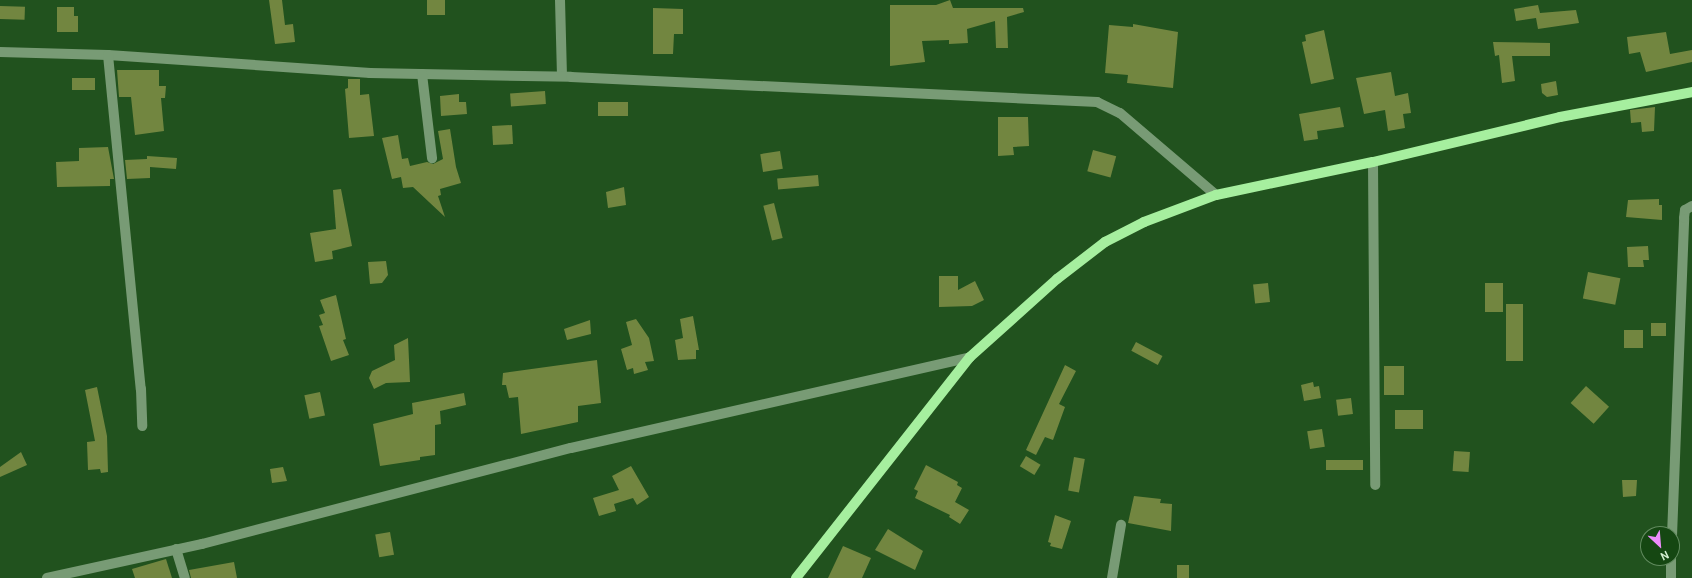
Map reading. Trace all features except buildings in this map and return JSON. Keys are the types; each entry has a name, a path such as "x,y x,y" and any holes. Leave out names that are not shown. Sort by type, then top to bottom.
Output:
{"main road":[{"path":"796,578 970,357 1057,279 1105,242 1144,222 1216,195 1373,162 1560,118 1692,92"}],"street":[{"path":"560,0 562,76"},
{"path":"0,52 108,55 370,73 562,76 1097,102 1120,113 1216,195"},
{"path":"108,55 141,388 142,426"},
{"path":"422,74 432,158"},
{"path":"1373,162 1375,485"},
{"path":"1672,526 1684,218 1686,210 1692,206"},
{"path":"46,578 176,549 570,448 970,357"},
{"path":"1112,578 1121,525"},
{"path":"176,549 185,578"},
{"path":"1671,566 1671,578"}]}
